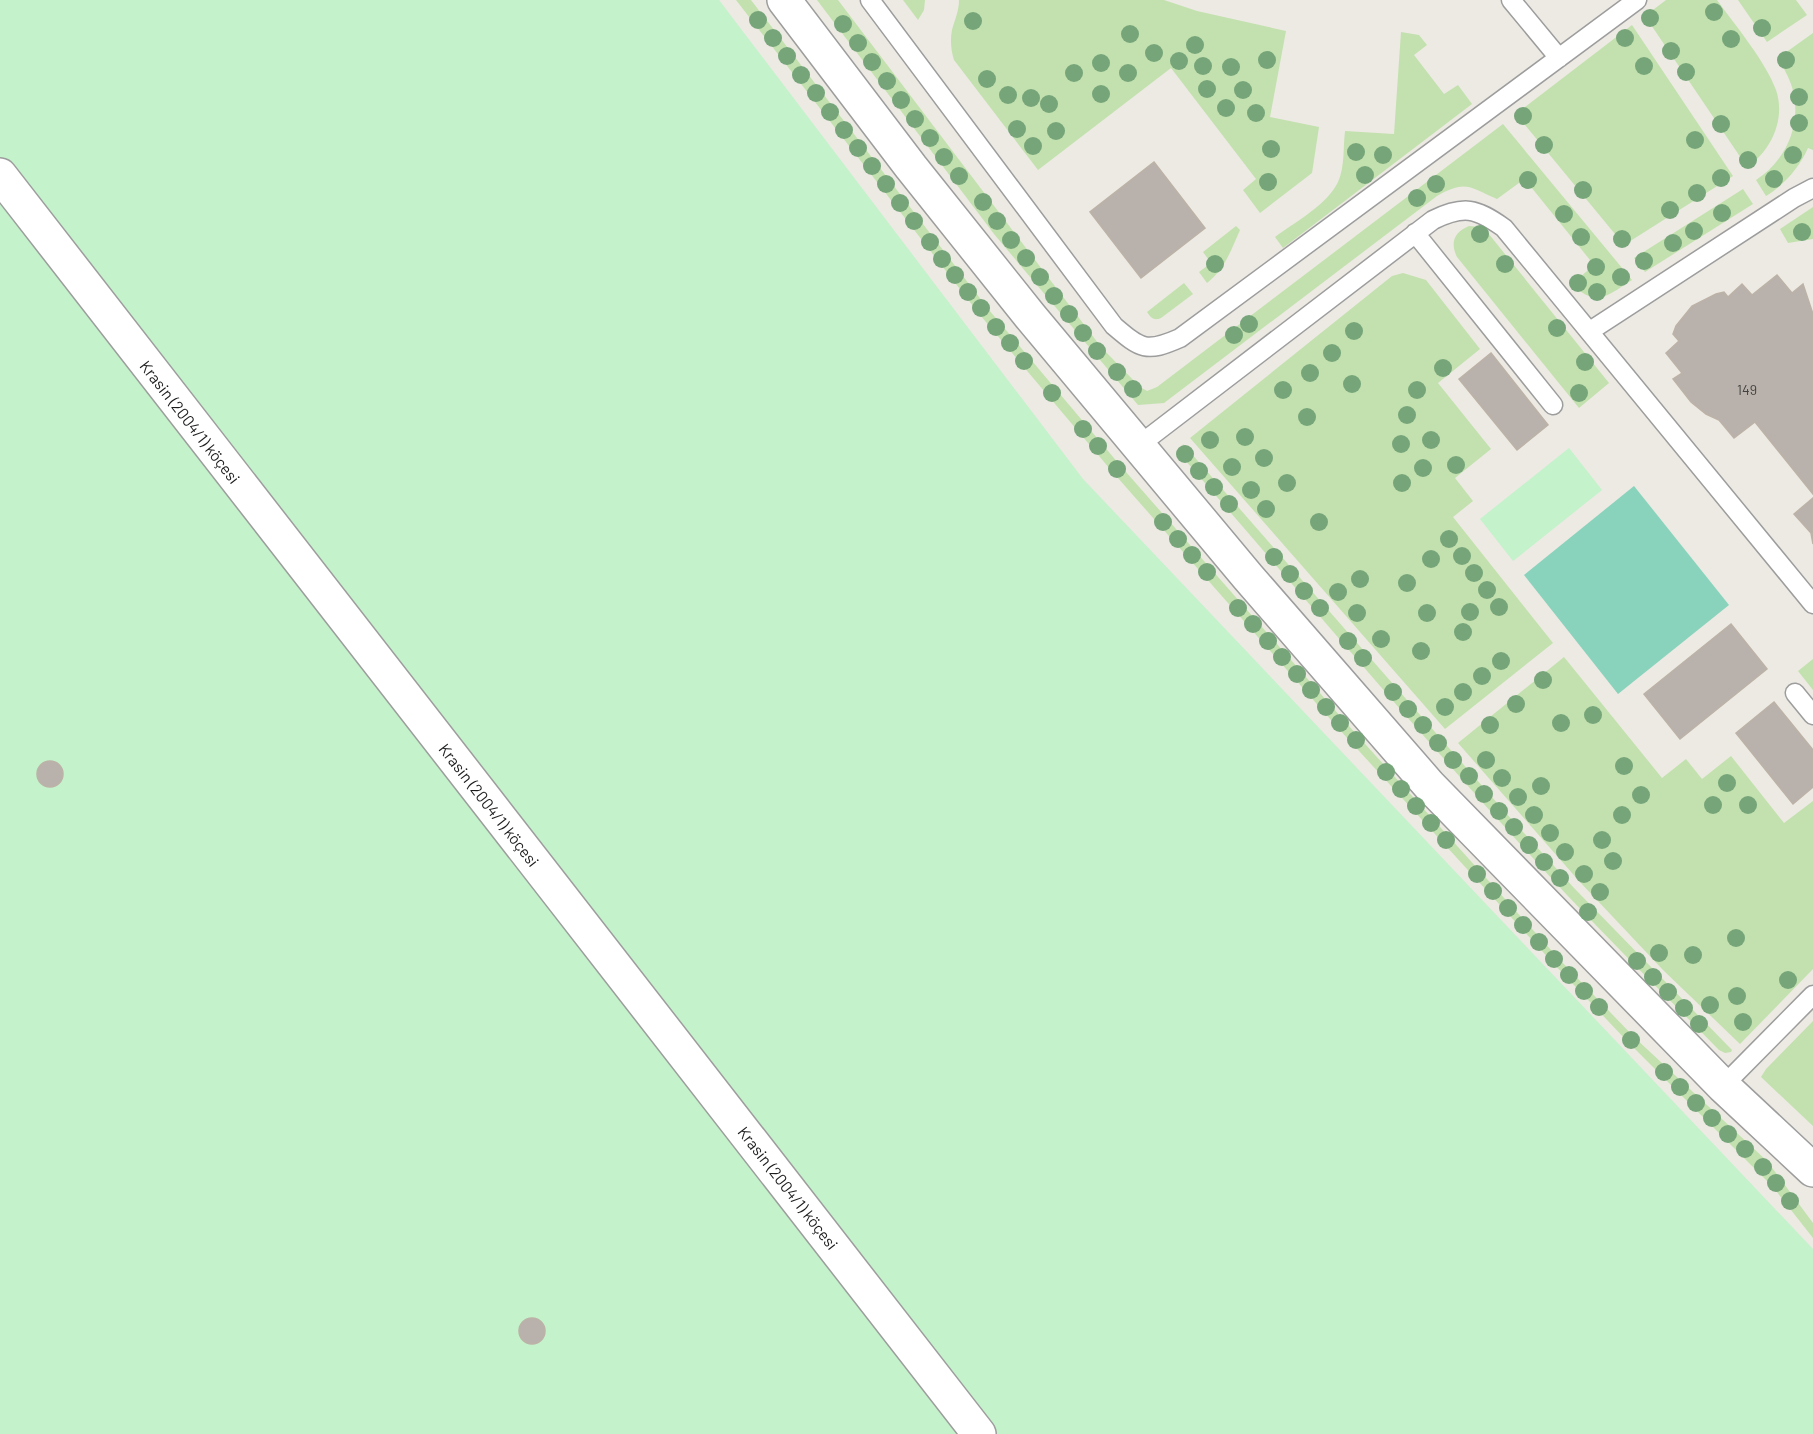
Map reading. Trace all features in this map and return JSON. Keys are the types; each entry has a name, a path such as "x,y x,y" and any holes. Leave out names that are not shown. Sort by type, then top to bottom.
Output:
{"street":[{"path":"784,0 911,167 1030,316 1248,577 1429,785 1723,1086 1813,1170"},
{"name":"Krasin (2004/1) köçesi","path":"0,175 980,1434"}],"lane":[{"path":"870,0 1114,326 1134,342 1148,348 1162,346 1180,338 1637,0"},
{"path":"1511,0 1559,58"},
{"path":"1590,331 1794,198 1813,188"},
{"path":"1138,446 1433,220 1452,211 1471,211 1488,217 1504,228 1813,604"},
{"path":"1415,233 1553,405"},
{"path":"1795,693 1813,715"},
{"path":"1723,1086 1813,994"}],"green space":[{"path":"0,0 719,0 1083,479 1813,1249 1813,1434 0,1434"},
{"path":"736,0 751,0 989,310 1119,464 1348,725 1560,960 1634,1037 1767,1161 1813,1223 1813,1238 1773,1187 1627,1041 1553,963 1338,728 1110,469 980,315"},
{"path":"817,0 838,0 1101,347 1140,387 1147,391 1157,387 1503,124 1632,280 1608,295 1595,298 1588,296 1572,284 1594,265 1527,182 1523,180 1497,199 1468,187 1455,188 1437,196 1164,403 1138,405 994,234"},
{"path":"903,0 925,0 924,10 918,20"},
{"path":"959,0 1164,0 1197,11 1286,31 1270,117 1319,127 1312,173 1260,213 1243,190 1256,179 1171,68 1038,170 954,60 951,38"},
{"path":"1666,0 1717,0 1750,44 1771,79 1779,101 1778,123 1763,152 1747,167 1645,16"},
{"path":"1738,0 1796,0 1807,15 1767,42"},
{"path":"1632,25 1733,176 1624,245 1516,114"},
{"path":"1401,32 1419,35 1427,45 1414,55 1444,94 1458,85 1472,104 1283,248 1275,237 1319,205 1338,182 1343,163 1345,131 1394,134"},
{"path":"1813,33 1813,150 1808,148 1790,175 1766,196 1756,180 1776,163 1783,152 1789,140 1795,114 1792,87 1778,58"},
{"path":"1743,189 1753,204 1645,272 1634,258"},
{"path":"1813,207 1813,239 1788,243 1780,229"},
{"path":"1236,226 1240,230 1227,259 1207,283 1199,272 1211,263 1203,252"},
{"path":"1469,226 1480,227 1488,233 1609,383 1579,408 1457,257 1454,247 1455,239 1460,231"},
{"path":"1403,273 1426,280 1480,349 1438,383 1491,449 1455,478 1473,501 1453,517 1553,643 1445,729 1190,438 1392,276"},
{"path":"1184,283 1193,294 1161,318 1155,319 1150,316 1147,312"},
{"path":"1183,444 1505,812 1574,888 1732,1050 1731,1052 1725,1053 1719,1050 1585,914 1517,841 1185,460 1181,452"},
{"path":"1569,448 1602,490 1513,561 1480,519"},
{"path":"1634,486 1729,605 1618,694 1524,575"},
{"path":"1564,657 1662,778 1686,759 1702,779 1731,756 1784,823 1813,801 1813,969 1740,1044 1663,970 1579,881 1458,743"},
{"path":"1813,659 1813,690 1798,671"},
{"path":"1813,1021 1813,1126 1761,1077"}],"building":[{"path":"1154,162 1205,228 1141,278 1090,212"},
{"path":"1777,275 1792,293 1803,284 1813,314 1813,494 1755,422 1734,438 1719,420 1706,414 1691,402 1673,379 1682,373 1666,353 1679,341 1673,334 1676,326 1692,306 1724,292 1728,297 1742,284 1752,295"},
{"path":"1491,353 1548,425 1517,450 1459,379"},
{"path":"1813,498 1813,544 1811,533 1794,514"},
{"path":"1731,624 1767,669 1680,739 1644,694"},
{"path":"1774,702 1813,750 1813,787 1793,804 1736,733"},
{"path":"50,761 59,765 63,774 59,783 50,787 41,783 37,774 41,765"},
{"path":"532,1318 541,1322 545,1331 541,1340 532,1344 523,1340 519,1331 523,1322"}]}
